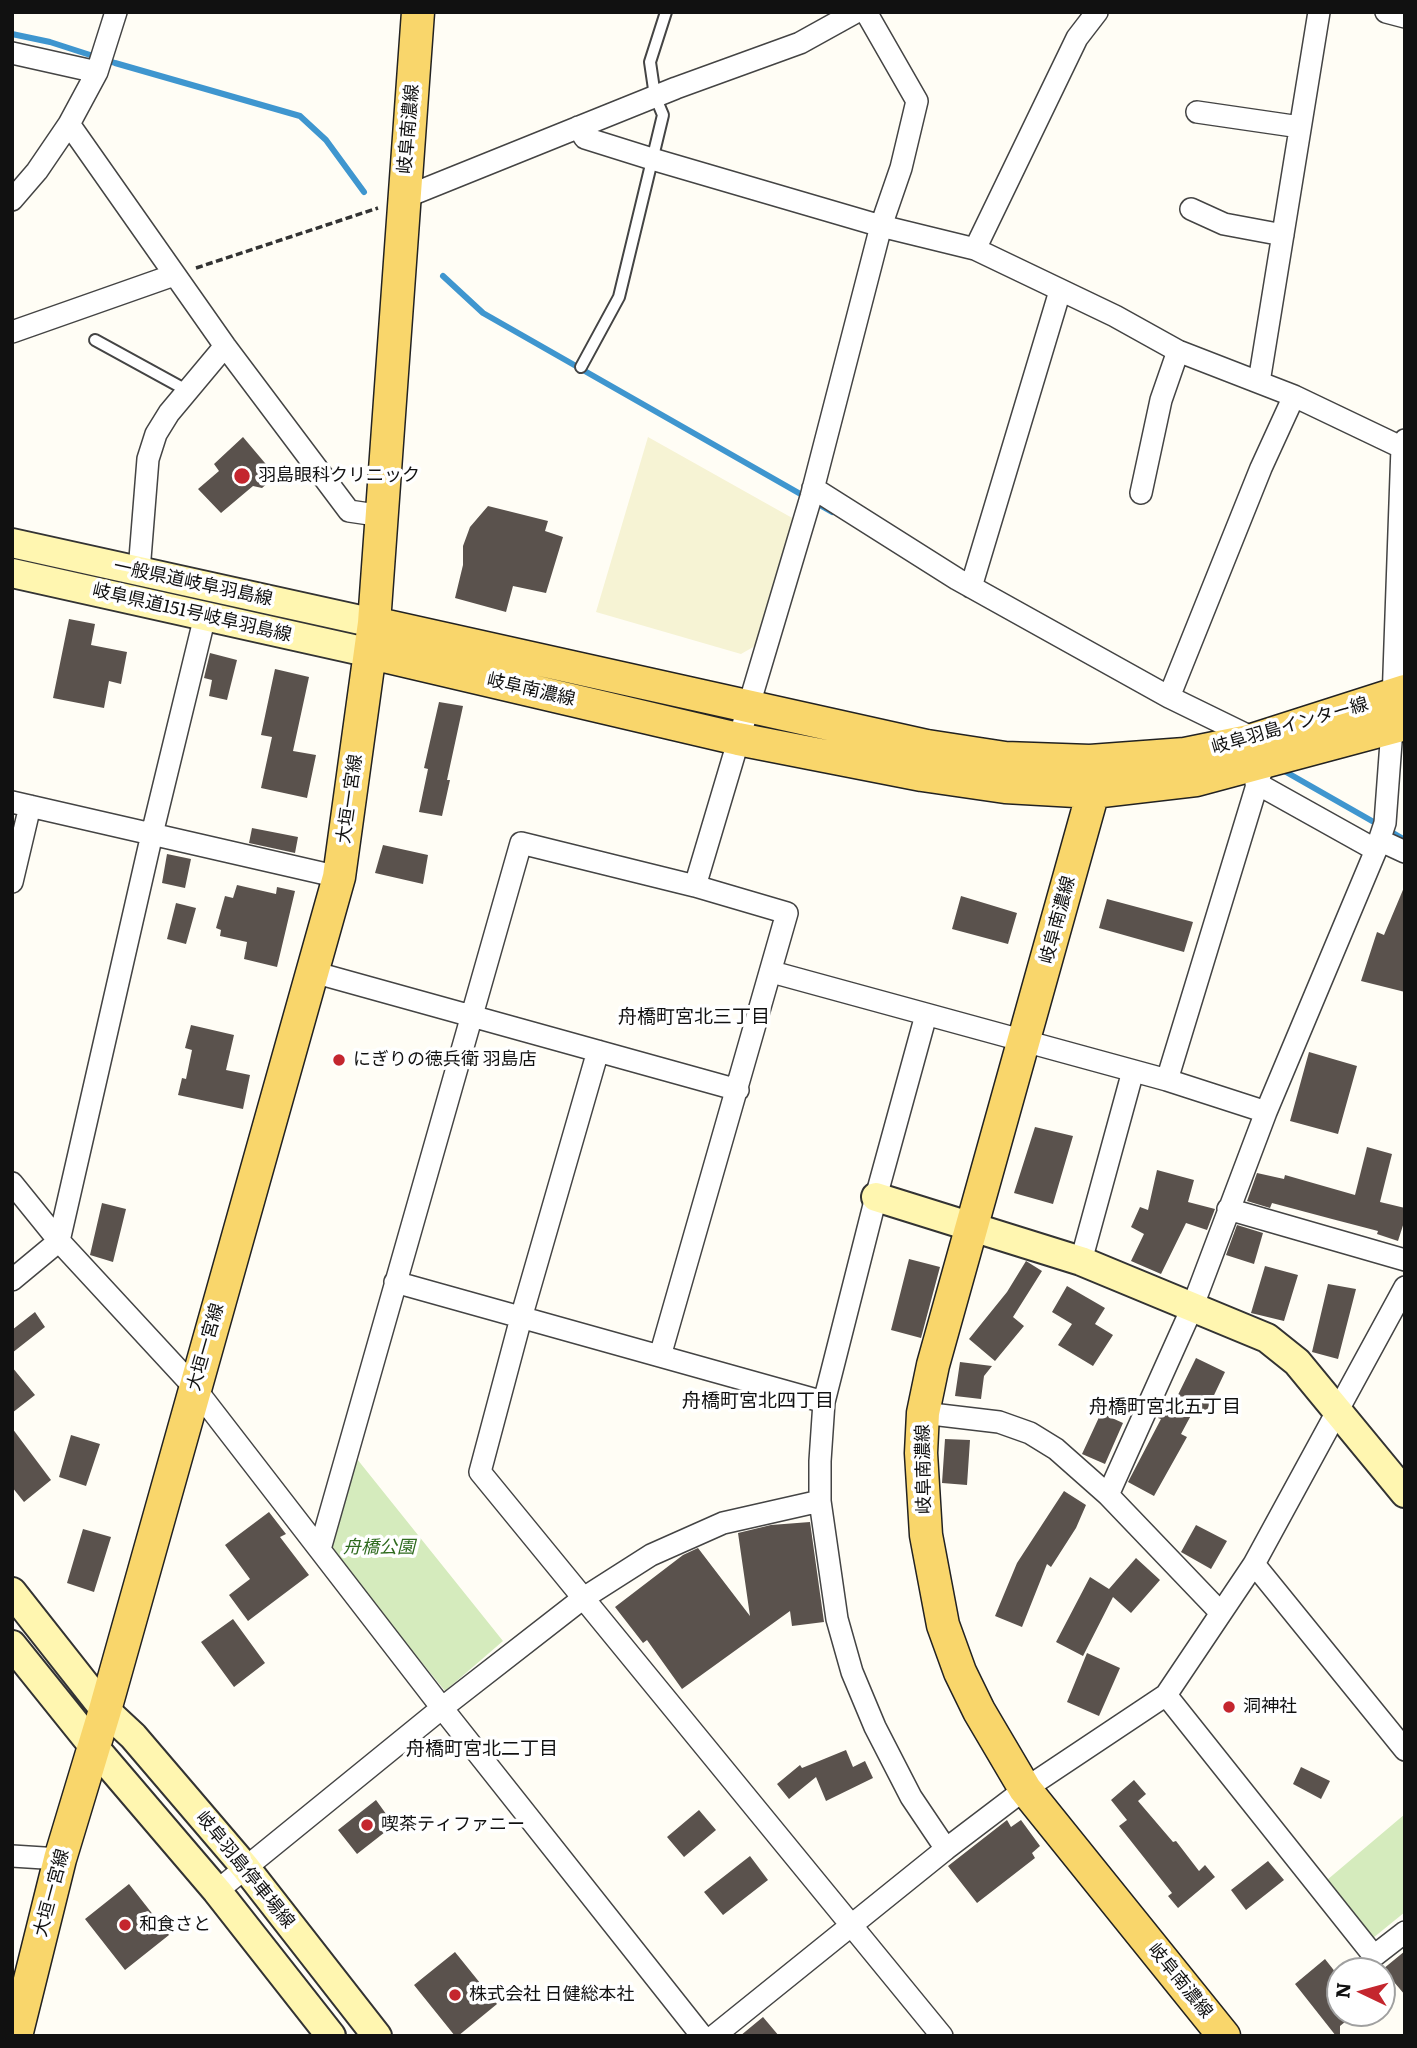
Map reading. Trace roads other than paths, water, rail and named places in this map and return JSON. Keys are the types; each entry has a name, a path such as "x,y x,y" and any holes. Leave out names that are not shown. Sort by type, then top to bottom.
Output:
{"main road":[{"name":"岐阜南濃線","path":"373,638 418,12"},
{"name":"一般県道岐阜羽島線","path":"12,543 139,570 373,638"},
{"name":"岐阜県道151号岐阜羽島線","path":"12,573 205,616 373,638"},
{"name":"岐阜南濃線","path":"373,638 748,705 927,746 1005,758 1091,776"},
{"name":"岐阜南濃線","path":"373,638 738,739 922,775 1005,787 1091,776"},
{"name":"大垣一宮線","path":"13,2036 60,1859 105,1710 339,877 373,638"},
{"name":"岐阜羽島インター線","path":"1256,758 1399,693"},
{"name":"岐阜羽島インター線","path":"1091,776 1256,758 1399,726"},
{"name":"岐阜南濃線","path":"1091,776 1025,1042 970,1227 933,1366 923,1413 921,1453 926,1535 943,1625 960,1672 979,1711 1026,1790 1224,2036"},
{"path":"876,1197 1081,1261 1267,1338 1297,1362 1405,1493"},
{"name":"岐阜羽島停車場線","path":"12,1592 105,1710 133,1736 244,1867 377,2036"},
{"name":"岐阜羽島停車場線","path":"12,1645 94,1747 217,1891 331,2036"}],"street":[{"path":"12,200 37,172 69,124 97,72 116,12"},
{"path":"403,198 655,96 800,43 856,12"},
{"path":"695,886 812,492 881,226 901,168 917,101 866,12"},
{"path":"975,249 1077,38 1097,12"},
{"path":"1259,382 1319,12"},
{"path":"1386,12 1405,17"},
{"path":"12,53 97,72"},
{"path":"1198,112 1300,127"},
{"path":"69,124 225,346 349,511 383,516"},
{"path":"578,127 585,138 652,159 881,226 975,249 1115,316 1178,351 1294,396 1404,445 1399,726 1380,836 1266,1112 1192,1308 1108,1495"},
{"path":"1191,209 1224,224 1283,235"},
{"path":"12,332 174,275"},
{"path":"971,587 1060,291"},
{"path":"139,570 148,459 156,434 225,346"},
{"path":"1142,493 1161,400 1178,351"},
{"path":"1168,697 1261,468 1294,396"},
{"path":"812,492 971,587 1168,697 1256,758 1405,852"},
{"path":"12,1280 59,1241 205,616"},
{"path":"1167,1080 1256,758"},
{"path":"12,882 21,804 339,877"},
{"path":"320,1549 520,844 695,886 787,913 660,1356"},
{"path":"313,972 738,1090"},
{"path":"772,972 1167,1080 1266,1112"},
{"path":"926,1015 824,1402 820,1501 837,1619 852,1672 875,1727 911,1797 946,1849"},
{"path":"598,1051 480,1472 942,2036"},
{"path":"1081,1261 1132,1071"},
{"path":"12,1183 59,1241 194,1387 442,1708 702,2036"},
{"path":"1228,1209 1405,1260"},
{"path":"395,1282 824,1402"},
{"path":"715,2036 946,1849 1026,1790 1166,1695 1254,1563 1405,1287"},
{"path":"923,1413 999,1422 1030,1433 1056,1449 1108,1495 1221,1613"},
{"path":"217,1891 442,1708 582,1599 651,1555 723,1523 820,1501"},
{"path":"1254,1563 1405,1751"},
{"path":"1166,1695 1374,1956 1405,1933"},
{"path":"12,1856 60,1859"}],"lane":[{"path":"581,367 619,297 663,115 655,96 650,62 666,12"},
{"path":"95,340 188,391"}],"waterway":[{"path":"12,34 50,42 300,116 326,140 364,192"},
{"path":"443,276 483,313 832,512"},
{"path":"1279,768 1379,825"},
{"path":"1388,830 1405,840"}],"place":[{"name":"羽島眼科クリニック","path":"242,476"},
{"name":"にぎりの徳兵衛 羽島店","path":"339,1060"},
{"name":"洞神社","path":"1229,1707"},
{"name":"喫茶ティファニー","path":"367,1825"},
{"name":"和食さと","path":"125,1925"},
{"name":"株式会社 日健総本社","path":"455,1995"}],"district":[{"name":"舟橋町宮北三丁目","path":"694,1017"},
{"name":"舟橋町宮北四丁目","path":"758,1401"},
{"name":"舟橋町宮北五丁目","path":"1165,1407"},
{"name":"舟橋町宮北二丁目","path":"482,1749"}],"park label":[{"name":"舟橋公園","path":"379,1548"}]}
